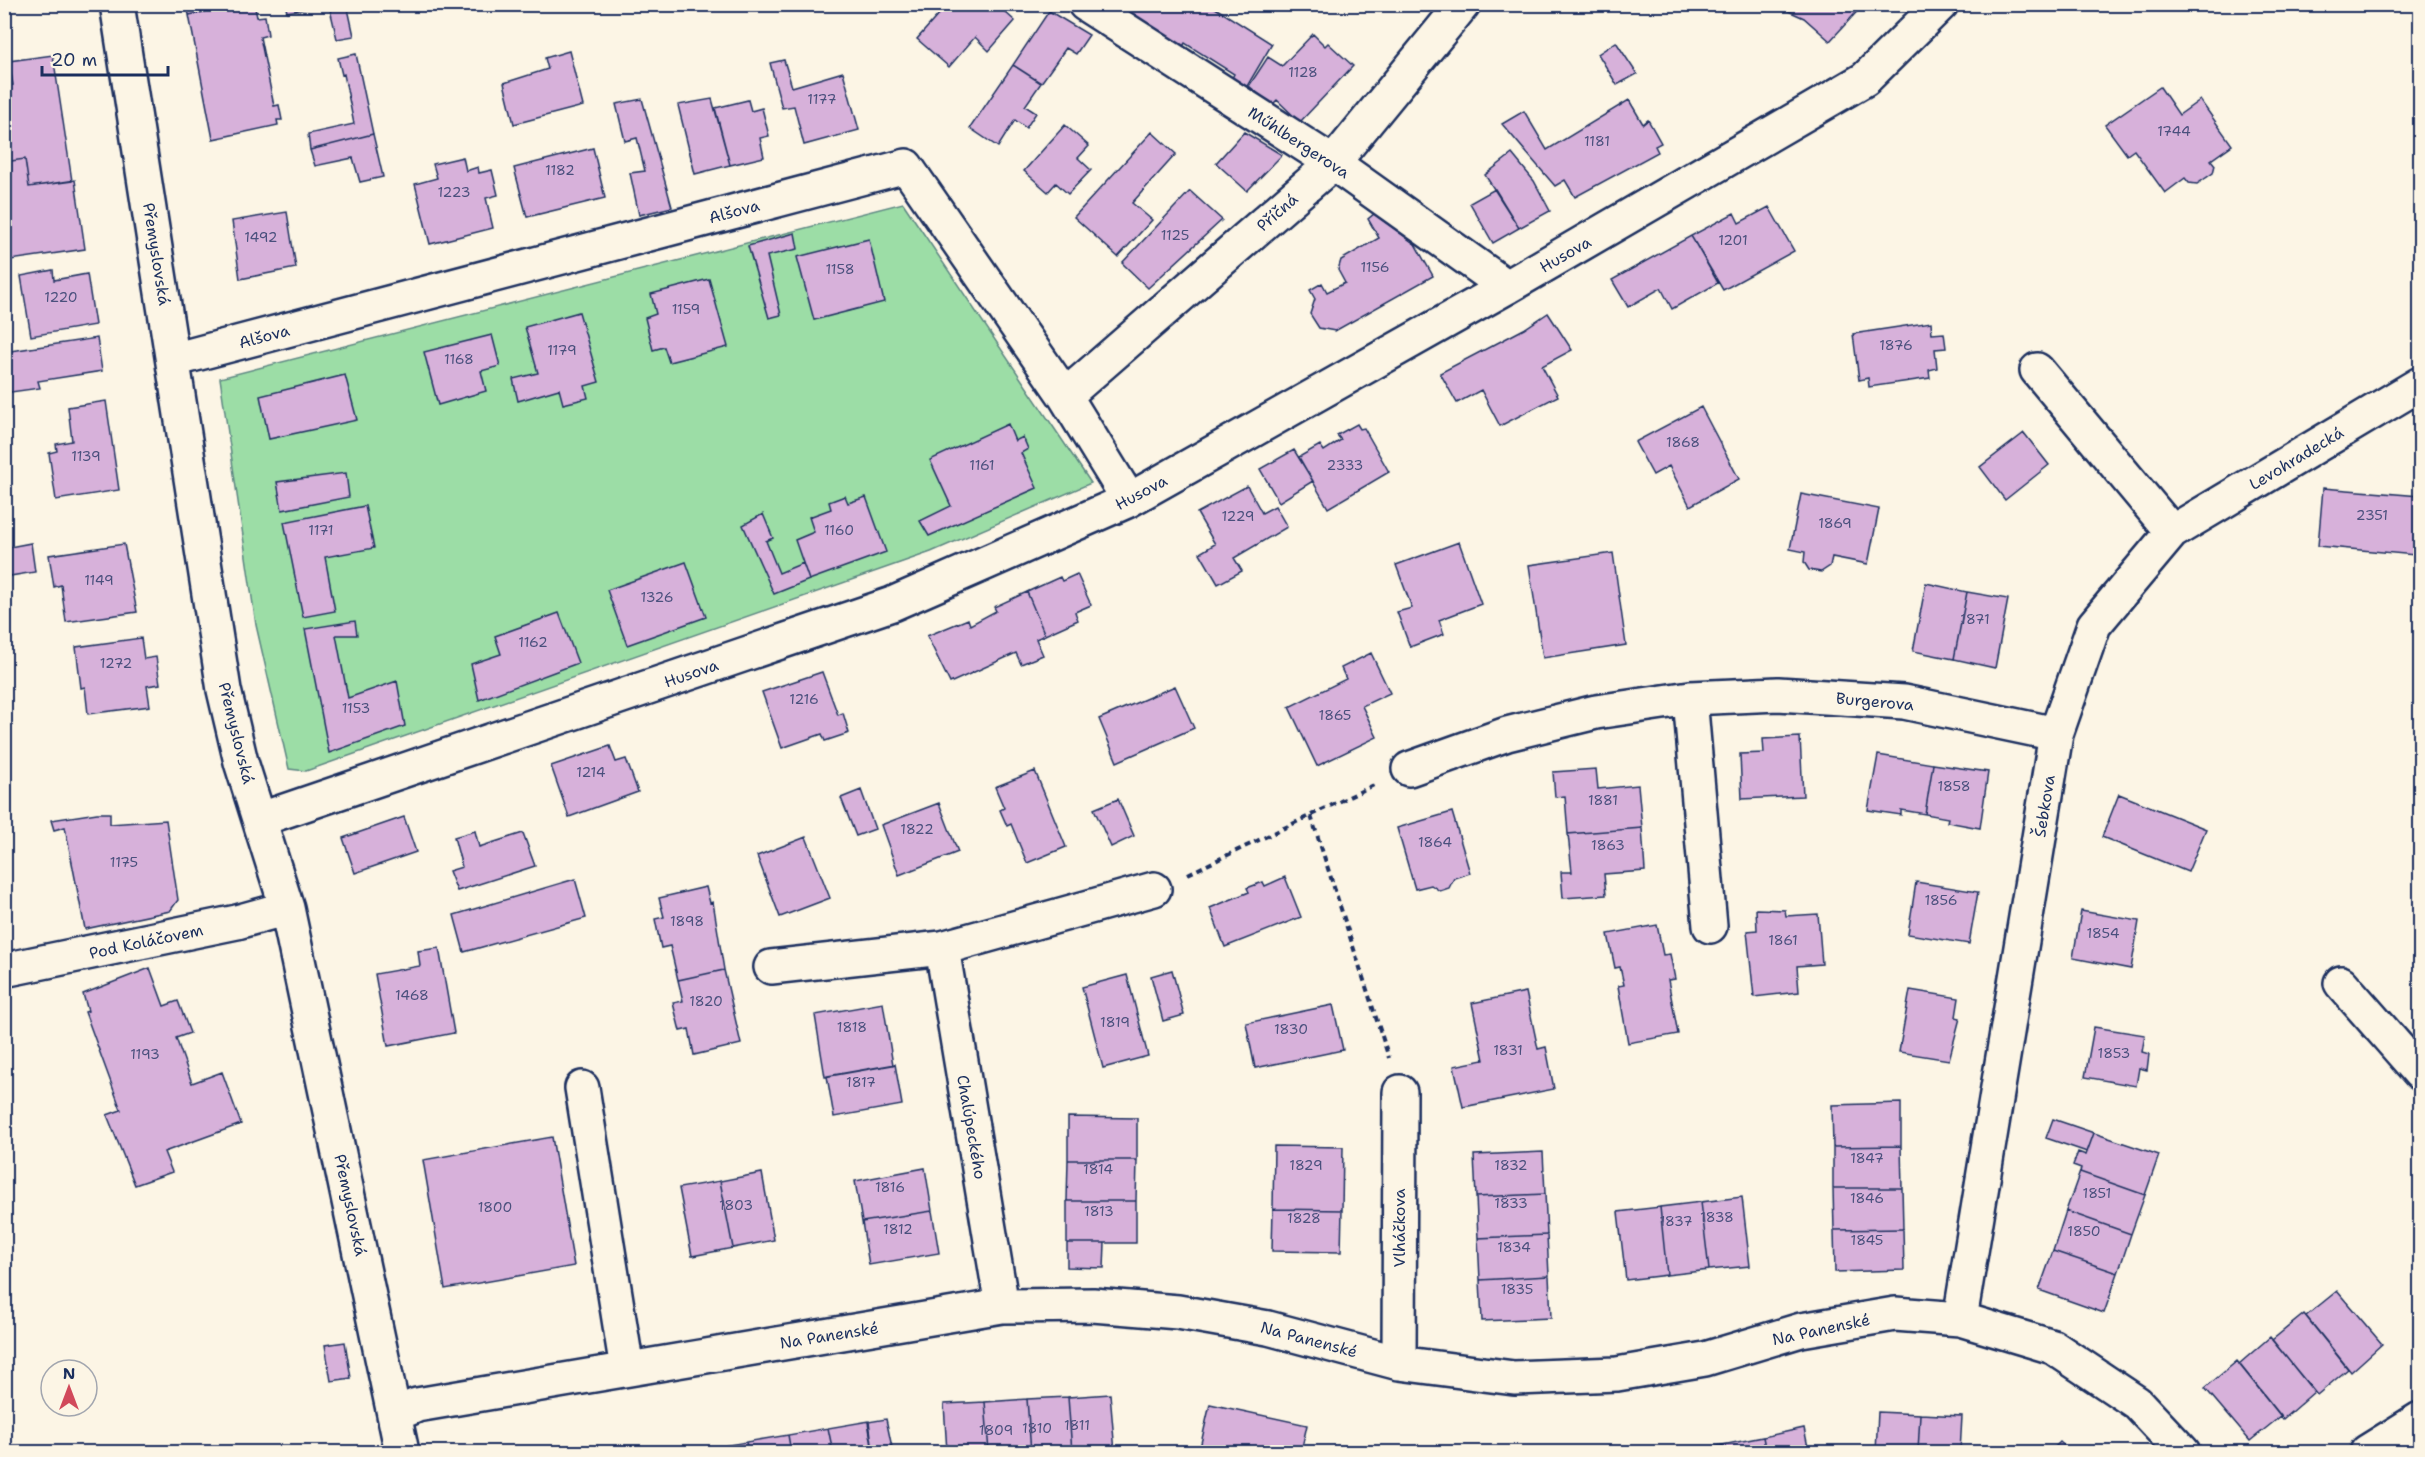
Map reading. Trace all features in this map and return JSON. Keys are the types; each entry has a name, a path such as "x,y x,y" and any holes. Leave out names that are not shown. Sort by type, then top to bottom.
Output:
{"street":[{"name":"Přemyslovská","path":"117,4 224,690 241,762 261,819 287,908 402,1452"},
{"name":"Műhlbergerova","path":"1085,4 1333,163 1507,287"},
{"name":"Příčná","path":"1065,396 1333,163 1463,4"},
{"name":"Husova","path":"261,819 892,604 1129,500 1507,287 1865,79 1941,4"},
{"name":"Alšova","path":"173,360 906,166 1065,396 1129,500"},
{"path":"2037,370 2172,532"},
{"name":"Levohradecká","path":"2172,532 2421,384"},
{"name":"Šebkova","path":"1960,1318 2056,734 2094,625 2172,532"},
{"name":"Burgerova","path":"1409,769 1507,734 1596,712 1690,698 1778,694 1904,702 2056,734"},
{"path":"1690,698 1710,926"},
{"path":"771,967 942,948 1154,889"},
{"name":"Pod Koláčovem","path":"4,970 237,922 287,908"},
{"name":"Chalúpeckého","path":"942,948 1002,1306"},
{"path":"2341,983 2421,1073"},
{"path":"582,1088 627,1369"},
{"name":"Vlháčkova","path":"1399,1363 1400,1092"},
{"name":"Na Panenské","path":"394,1415 417,1405 1002,1306 1093,1305 1178,1312 1268,1328 1399,1363 1514,1378 1617,1374 1706,1359 1801,1330 1895,1314 1960,1318 2053,1347 2137,1403 2184,1452"},
{"path":"2367,1452 2421,1419"}],"path":[{"path":"1154,889 1409,769"},
{"path":"1311,816 1400,1092"}],"green space":[{"path":"903,203 1091,483 931,552 306,771 289,769 256,625 220,378"}],"building":[{"path":"187,4 236,4 236,5 189,15"},
{"path":"254,4 257,17 265,16 268,35 260,37 274,106 279,105 282,120 277,120 278,125 213,139 189,15 236,5"},
{"path":"285,4 347,4 354,36 337,39 329,5 287,12"},
{"path":"948,4 996,4 1015,21 989,51 975,37 949,67 917,39"},
{"path":"1114,4 1209,4 1272,44 1246,88 1232,78 1234,74 1185,43 1182,48"},
{"path":"1786,4 1864,4 1830,41 1804,18 1784,9"},
{"path":"1049,11 1089,35 1076,54 1066,48 1041,83 1013,65"},
{"path":"1313,34 1325,46 1328,43 1353,66 1300,122 1277,100 1272,105 1249,86 1268,57 1282,66"},
{"path":"1616,42 1637,74 1617,85 1598,54"},
{"path":"569,51 583,106 514,124 504,83 548,69 545,58"},
{"path":"356,54 373,134 310,150 308,134 354,124 344,74 342,75 338,58"},
{"path":"53,55 72,181 29,187 25,159 4,162 4,86 13,85 9,61"},
{"path":"784,60 792,87 843,72 859,130 804,145 794,106 782,108 770,63"},
{"path":"1013,65 1041,83 1025,106 1036,113 1026,128 1015,120 998,147 970,128"},
{"path":"2160,87 2179,115 2200,100 2232,145 2211,160 2215,165 2213,173 2197,184 2189,183 2185,178 2165,193 2134,150 2127,155 2105,125"},
{"path":"642,99 672,207 639,215 630,173 645,171 637,138 625,141 616,104"},
{"path":"712,99 730,165 695,174 678,105"},
{"path":"748,100 751,111 762,108 769,136 760,138 764,157 730,165 715,108"},
{"path":"1629,100 1643,124 1648,120 1661,143 1655,146 1658,152 1575,197 1565,180 1555,186 1502,124 1524,111 1547,150"},
{"path":"1065,125 1089,146 1078,158 1091,170 1068,194 1056,183 1048,192 1024,171"},
{"path":"1152,132 1176,154 1132,203 1152,220 1118,257 1074,217"},
{"path":"1244,132 1282,155 1247,191 1216,163"},
{"path":"373,134 383,177 360,182 353,158 315,166 310,150"},
{"path":"593,148 605,198 527,217 514,168"},
{"path":"1512,154 1534,181 1550,211 1519,228 1485,175"},
{"path":"463,157 466,171 478,167 479,173 492,170 498,195 486,198 493,228 430,244 415,184 437,178 433,164"},
{"path":"25,159 29,187 75,180 85,249 4,261 4,162"},
{"path":"1495,189 1519,228 1493,243 1470,203"},
{"path":"1190,191 1222,220 1148,288 1122,263"},
{"path":"1769,207 1794,251 1723,290 1691,236 1734,213 1739,223"},
{"path":"287,212 296,268 240,279 232,221"},
{"path":"1374,214 1415,244 1433,276 1335,331 1319,328 1310,314 1315,299 1310,290 1322,283 1327,292 1345,283 1338,270 1341,260 1379,238 1368,219"},
{"path":"795,233 798,249 767,256 781,315 769,318 748,246"},
{"path":"1691,236 1718,283 1672,309 1661,288 1628,307 1612,280"},
{"path":"869,239 884,302 814,320 797,257"},
{"path":"53,270 54,280 87,274 95,325 31,336 21,276"},
{"path":"709,279 728,347 669,362 664,347 653,350 645,318 656,314 651,294"},
{"path":"579,312 599,382 585,386 588,398 563,404 559,389 518,401 513,379 538,373 525,327"},
{"path":"1548,313 1572,350 1542,366 1558,396 1500,426 1481,390 1457,403 1440,373 1524,329"},
{"path":"1931,322 1932,334 1944,333 1946,348 1935,349 1937,368 1929,370 1930,378 1869,387 1868,378 1859,380 1853,334"},
{"path":"492,335 500,366 481,371 486,391 438,405 424,352"},
{"path":"97,338 102,371 38,381 40,388 4,393 4,352"},
{"path":"345,375 357,420 269,439 260,396"},
{"path":"106,401 119,490 56,500 49,453 57,451 56,444 72,441 68,407"},
{"path":"1701,407 1739,479 1690,506 1669,466 1653,475 1635,442"},
{"path":"1008,424 1015,441 1023,437 1028,449 1021,453 1037,488 929,536 920,521 951,506 930,460"},
{"path":"1357,424 1360,429 1364,428 1389,472 1328,508 1299,457 1320,445 1324,451 1341,440 1337,435"},
{"path":"2024,433 2049,465 2005,500 1980,467"},
{"path":"1294,450 1313,481 1279,502 1260,469"},
{"path":"346,473 349,497 282,510 277,482"},
{"path":"1247,486 1262,513 1275,506 1287,527 1234,558 1242,571 1218,584 1200,553 1215,544 1197,513"},
{"path":"2323,488 2420,496 2415,555 2318,546"},
{"path":"1801,494 1879,509 1868,564 1832,557 1830,566 1821,572 1809,570 1804,562 1805,552 1790,549"},
{"path":"845,496 848,503 866,497 886,552 809,580 795,540 814,532 809,517 831,509 829,502"},
{"path":"365,506 374,548 325,557 335,611 303,617 284,522"},
{"path":"763,514 773,538 766,541 779,573 803,563 809,580 774,594 743,525"},
{"path":"1459,542 1481,604 1439,620 1444,634 1410,647 1397,612 1412,608 1396,565"},
{"path":"31,543 35,572 4,577 4,548"},
{"path":"124,544 137,612 66,622 61,585 54,587 49,555"},
{"path":"1613,553 1626,645 1543,658 1529,565"},
{"path":"686,562 706,617 627,645 607,590"},
{"path":"1077,574 1091,605 1075,612 1078,620 1045,635 1027,592 1060,577 1062,581"},
{"path":"1926,583 1967,592 1954,659 1913,651"},
{"path":"1027,592 1045,635 1036,639 1043,655 1021,664 1016,653 950,683 927,636 968,619 970,625 996,611 994,607"},
{"path":"1967,592 2008,599 1995,668 1954,659"},
{"path":"559,613 578,663 479,700 471,664 501,654 495,636"},
{"path":"355,621 357,635 336,635 348,698 397,681 405,726 329,753 305,629"},
{"path":"141,638 144,659 156,657 160,684 147,686 150,706 88,714 85,687 81,688 76,647"},
{"path":"1371,653 1390,693 1362,706 1377,737 1317,766 1289,707 1346,679 1341,668"},
{"path":"822,672 838,715 843,713 849,733 825,741 822,734 782,748 762,692"},
{"path":"1175,686 1194,728 1117,762 1099,719"},
{"path":"1800,737 1803,796 1742,799 1740,754 1764,753 1763,739"},
{"path":"610,746 616,762 626,759 638,792 569,817 551,766"},
{"path":"1878,755 1933,764 1925,814 1901,810 1901,815 1868,810"},
{"path":"1933,764 1988,772 1980,828 1947,822 1948,818 1925,814"},
{"path":"1596,769 1598,789 1638,785 1642,828 1568,834 1565,796 1555,797 1553,772"},
{"path":"1035,771 1066,847 1027,863 1011,824 1007,826 1000,810 1004,808 995,787"},
{"path":"861,790 875,829 856,836 841,798"},
{"path":"2119,794 2206,829 2188,872 2102,837"},
{"path":"1118,799 1134,836 1111,847 1094,809"},
{"path":"939,803 958,852 899,875 881,825"},
{"path":"1452,812 1470,873 1454,878 1449,888 1440,891 1431,885 1415,889 1397,828"},
{"path":"110,813 110,824 166,820 178,900 170,911 85,929 65,827 54,830 51,820"},
{"path":"404,817 416,852 355,873 343,838"},
{"path":"1642,828 1645,871 1604,874 1606,895 1563,898 1561,872 1572,872 1568,834"},
{"path":"475,831 479,847 523,833 535,866 457,891 449,871 462,867 454,837"},
{"path":"806,837 830,898 780,917 757,856"},
{"path":"1285,877 1301,917 1225,947 1210,908 1249,892 1247,888 1263,882 1265,886"},
{"path":"575,879 586,918 464,952 454,915"},
{"path":"1916,882 1978,892 1969,944 1908,934"},
{"path":"706,887 710,903 713,902 724,970 678,980 670,946 661,948 655,919 664,917 659,898"},
{"path":"1756,909 1785,910 1786,916 1818,914 1822,964 1797,966 1799,992 1754,997 1747,931 1757,930"},
{"path":"2081,911 2139,921 2131,969 2073,958"},
{"path":"1657,925 1663,955 1670,954 1675,979 1668,980 1678,1034 1628,1043 1618,986 1624,985 1620,967 1615,968 1608,934"},
{"path":"439,948 454,1033 388,1046 375,974 420,966 418,951"},
{"path":"150,968 164,1006 178,1001 190,1033 176,1038 192,1083 222,1072 241,1124 164,1152 172,1172 135,1185 107,1115 121,1110 85,1012 88,1011 83,994"},
{"path":"724,970 741,1044 694,1055 689,1029 680,1031 673,1003 683,1001 678,980"},
{"path":"1172,970 1184,1015 1163,1021 1151,976"},
{"path":"1127,975 1148,1056 1103,1068 1082,987"},
{"path":"1910,990 1959,998 1956,1017 1960,1018 1949,1060 1899,1052"},
{"path":"1526,992 1538,1049 1546,1047 1554,1089 1463,1107 1454,1066 1484,1060 1472,1003"},
{"path":"883,1003 893,1065 825,1077 815,1015"},
{"path":"1333,1005 1343,1050 1255,1068 1246,1023"},
{"path":"2094,1027 2145,1035 2142,1052 2149,1054 2147,1070 2139,1068 2136,1086 2085,1077"},
{"path":"895,1064 902,1105 834,1117 827,1076"},
{"path":"1901,1103 1901,1146 1833,1147 1832,1105"},
{"path":"1068,1117 1137,1118 1137,1160 1068,1160"},
{"path":"2053,1119 2094,1133 2087,1152 2046,1138"},
{"path":"2094,1133 2159,1155 2145,1195 2080,1172 2081,1168 2073,1165 2078,1152 2086,1155"},
{"path":"552,1137 574,1266 445,1289 423,1160"},
{"path":"1274,1146 1343,1147 1342,1210 1273,1209"},
{"path":"1901,1146 1902,1188 1833,1188 1833,1147"},
{"path":"1543,1152 1545,1194 1476,1197 1474,1155"},
{"path":"1068,1160 1137,1160 1136,1201 1067,1201"},
{"path":"925,1168 932,1211 862,1222 855,1181"},
{"path":"2080,1172 2145,1195 2131,1234 2066,1211"},
{"path":"762,1173 774,1240 733,1248 720,1181"},
{"path":"720,1181 733,1248 692,1256 679,1188"},
{"path":"1833,1188 1902,1188 1903,1229 1834,1230"},
{"path":"1545,1194 1547,1235 1478,1238 1476,1197"},
{"path":"1742,1197 1750,1266 1709,1270 1701,1202"},
{"path":"1067,1201 1136,1201 1136,1243 1067,1243"},
{"path":"1701,1202 1709,1270 1667,1275 1660,1207"},
{"path":"1660,1207 1667,1275 1626,1280 1618,1212"},
{"path":"1273,1209 1342,1210 1341,1252 1272,1251"},
{"path":"932,1211 939,1253 869,1265 862,1222"},
{"path":"2066,1211 2131,1234 2118,1273 2053,1251"},
{"path":"1903,1229 1904,1270 1835,1272 1834,1230"},
{"path":"1547,1235 1549,1276 1480,1280 1478,1238"},
{"path":"1067,1243 1105,1243 1104,1268 1067,1267"},
{"path":"2053,1251 2118,1273 2104,1313 2039,1290"},
{"path":"1549,1276 1551,1318 1482,1321 1480,1280"},
{"path":"2337,1291 2382,1344 2351,1372 2306,1316"},
{"path":"2304,1314 2348,1369 2317,1395 2272,1340"},
{"path":"2270,1337 2314,1392 2283,1419 2239,1364"},
{"path":"345,1342 351,1378 331,1381 325,1345"},
{"path":"2237,1361 2281,1416 2250,1441 2205,1388"},
{"path":"1110,1394 1115,1452 1072,1452 1068,1397"},
{"path":"1068,1397 1072,1452 1031,1452 1027,1399"},
{"path":"1027,1399 1031,1452 989,1452 985,1402"},
{"path":"985,1402 989,1452 947,1452 944,1404"},
{"path":"1210,1404 1307,1425 1301,1452 1199,1452"},
{"path":"1878,1412 1920,1414 1918,1452 1876,1452"},
{"path":"1920,1414 1962,1416 1960,1452 1918,1452"},
{"path":"886,1419 893,1452 873,1452 868,1422"},
{"path":"869,1421 873,1452 833,1452 828,1428"},
{"path":"828,1428 833,1452 791,1452 788,1435"},
{"path":"1804,1428 1809,1452 1766,1452 1763,1437"},
{"path":"788,1435 791,1452 748,1452 746,1442"},
{"path":"1763,1437 1766,1452 1724,1452 1722,1445"},
{"path":"746,1442 748,1452 706,1452 705,1449"},
{"path":"2060,1442 2071,1452 2050,1452"},
{"path":"1722,1445 1724,1452 1691,1452"}]}
